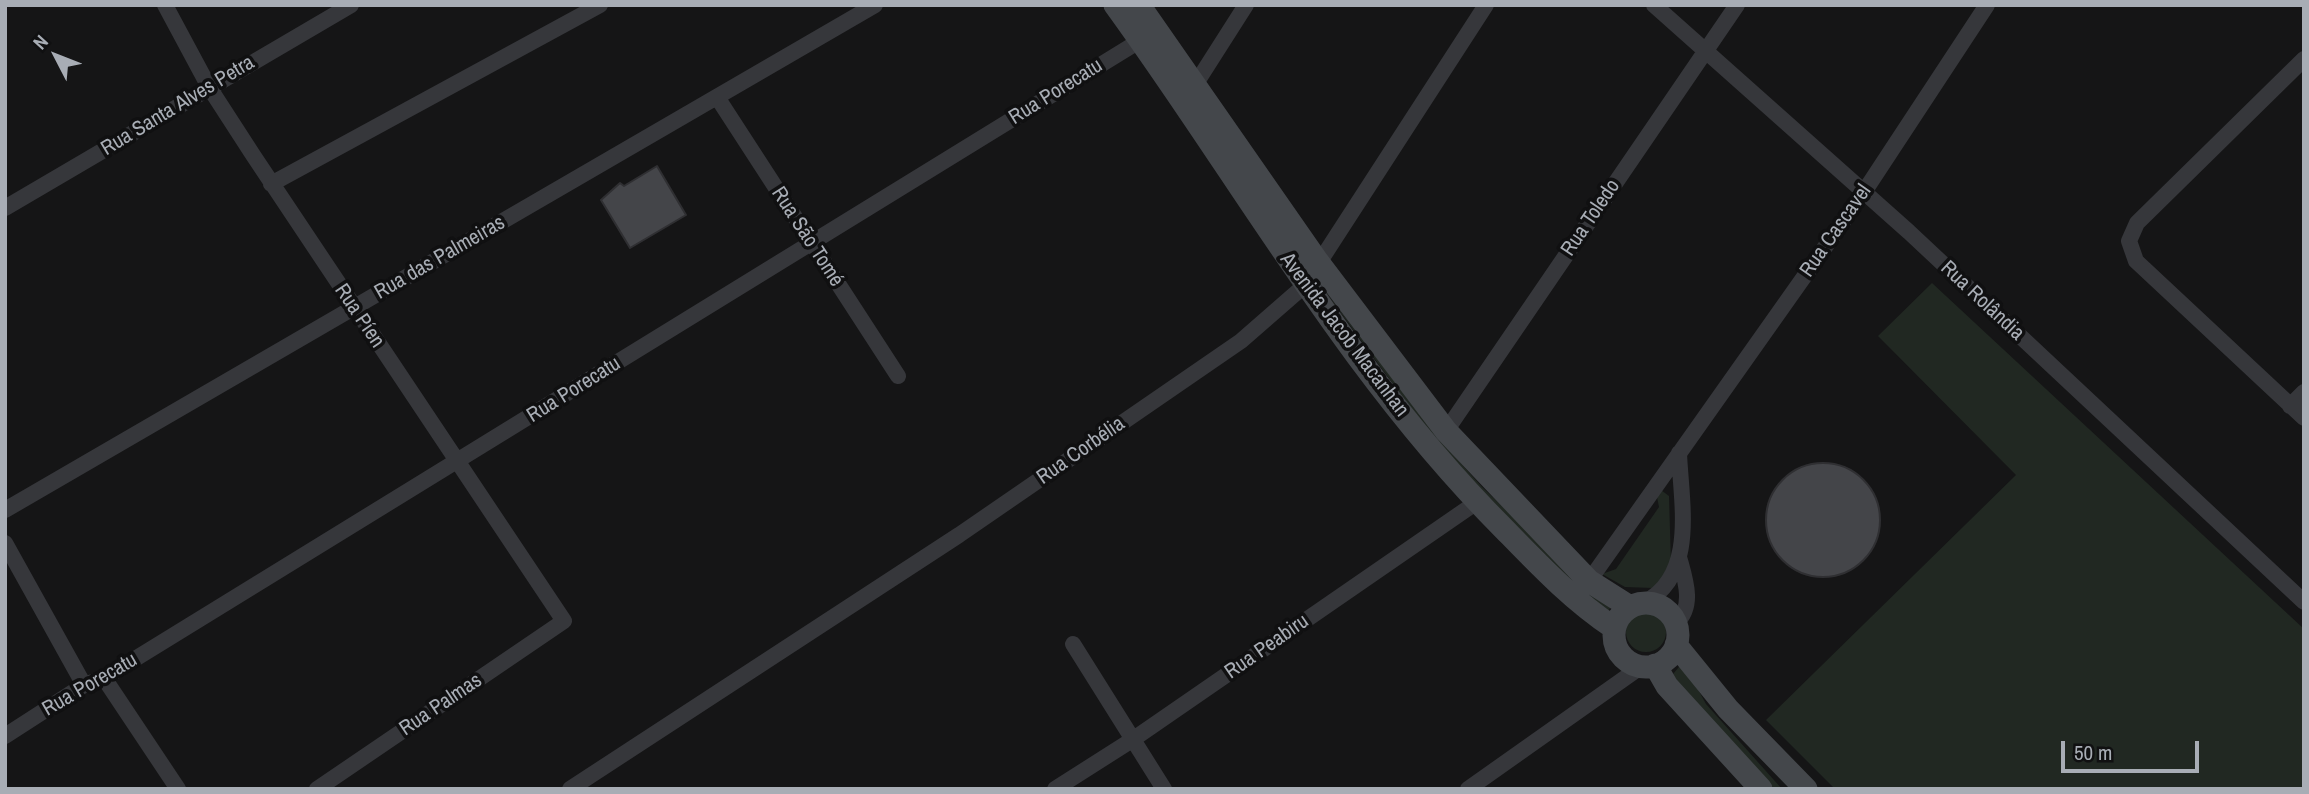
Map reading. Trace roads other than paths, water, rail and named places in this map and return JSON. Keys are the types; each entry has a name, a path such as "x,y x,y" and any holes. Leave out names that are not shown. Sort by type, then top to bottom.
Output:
{"main road":[{"name":"Avenida Jacob Macanhan","path":"1115,5 1304,286 1420,437 1477,502 1582,606 1614,628"},
{"name":"Avenida Jacob Macanhan","path":"1139,5 1318,262 1446,431 1588,581 1637,605"},
{"path":"1761,789 1649,666 1621,656 1615,645 1614,628 1619,616 1637,605 1662,607 1676,634 1728,709 1805,789"},
{"path":"1649,666 1670,656 1676,634"}],"street":[{"name":"Rua Píen","path":"166,5 209,87 271,184 564,621"},
{"name":"Rua Santa Alves Petra","path":"5,208 351,5"},
{"path":"271,184 600,5"},
{"name":"Rua das Palmeiras","path":"5,510 875,5"},
{"path":"1195,85 1246,5"},
{"name":"Rua Corbélia","path":"570,789 959,535 1241,341 1304,286 1486,5"},
{"name":"Rua Rolândia","path":"1654,5 1864,192 2304,602"},
{"name":"Rua Toledo","path":"1446,431 1737,5"},
{"name":"Rua Cascavel","path":"1588,581 1864,192 1987,5"},
{"name":"Rua Porecatu","path":"5,736 84,685 104,678 457,463 1140,40"},
{"path":"2304,58 2137,223 2129,241 2136,261 2304,418"},
{"name":"Rua São Tomé","path":"717,97 898,376"},
{"path":"2290,405 2304,392"},
{"path":"1637,605 1659,595 1668,585 1679,557 1683,533 1679,453"},
{"name":"Rua Peabiru","path":"1055,789 1132,740 1477,502"},
{"path":"5,543 84,685"},
{"path":"1676,634 1686,608 1685,579 1679,557"},
{"name":"Rua Palmas","path":"317,789 564,621"},
{"path":"1073,644 1164,789"},
{"path":"1468,789 1649,666"},
{"path":"104,678 178,789"}]}
